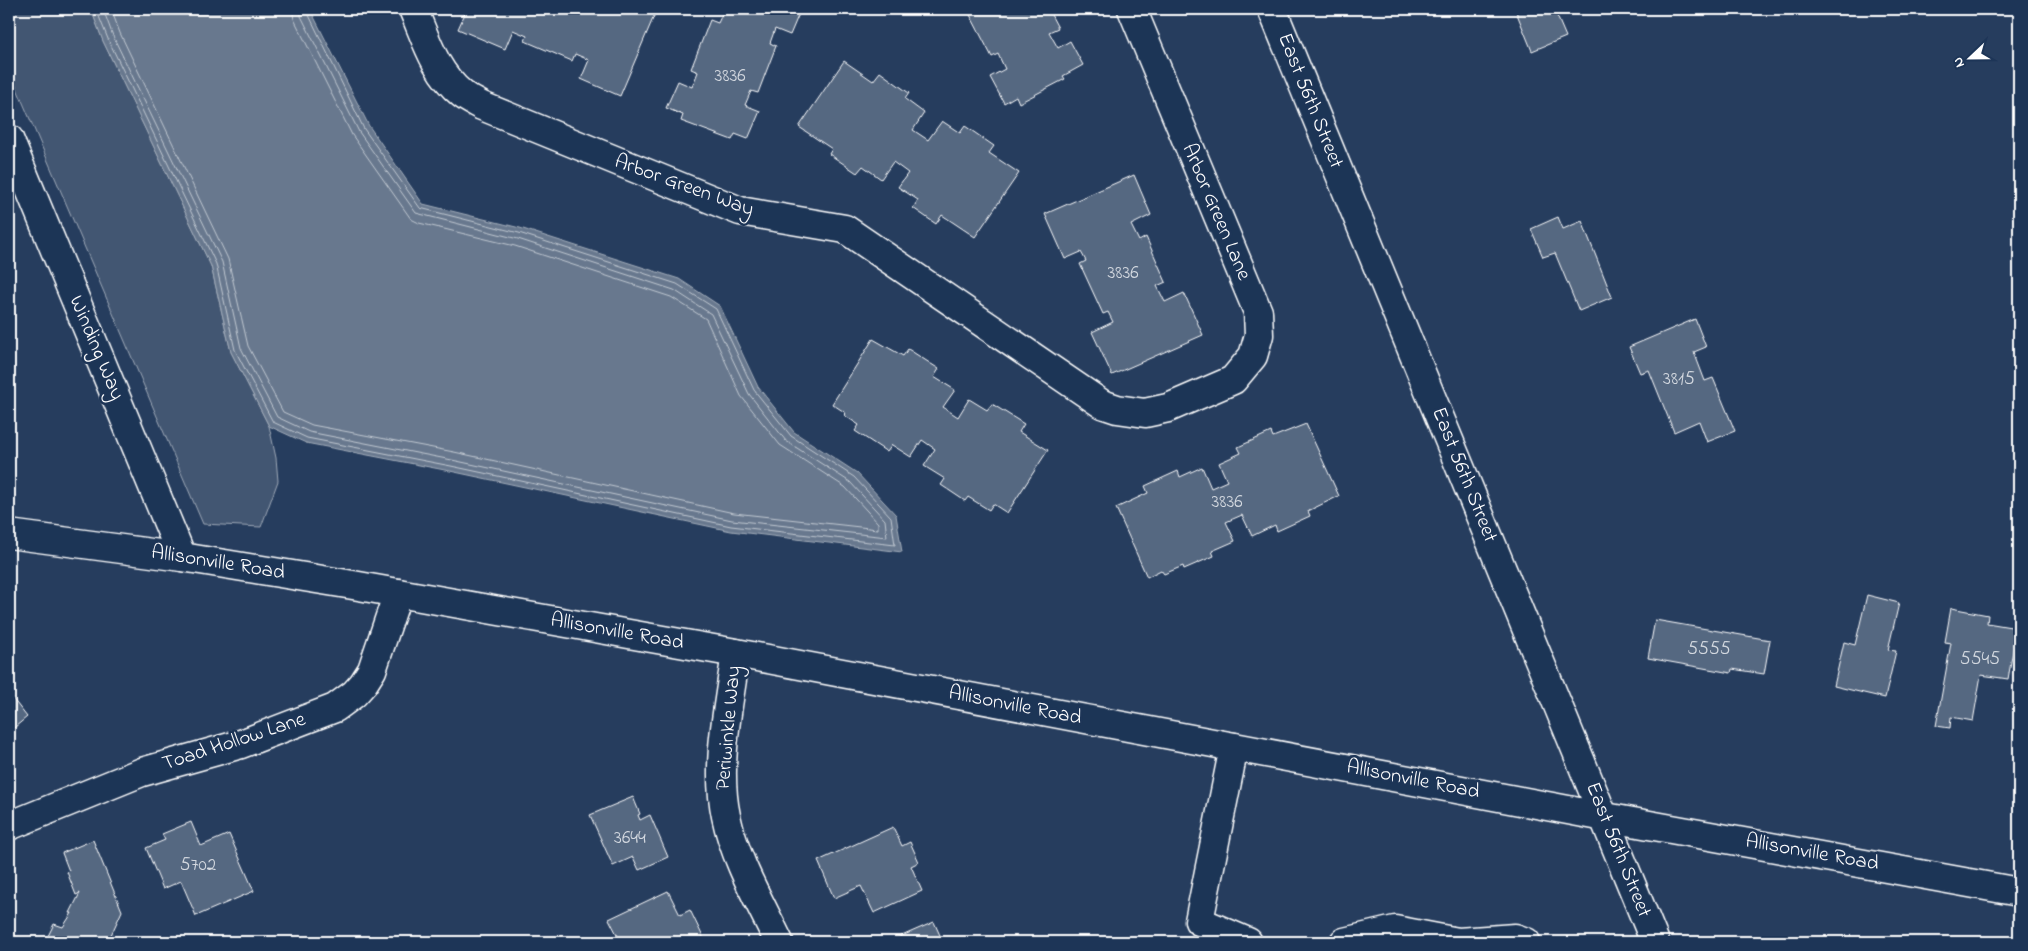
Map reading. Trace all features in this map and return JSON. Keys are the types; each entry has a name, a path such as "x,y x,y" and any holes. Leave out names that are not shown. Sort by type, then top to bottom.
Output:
{"street":[{"name":"Arbor Green Way","path":"413,9 437,67 460,93 482,106 740,211 845,229 1102,404 1117,409 1145,413 1161,410 1200,394"},
{"name":"Arbor Green Lane","path":"1132,9 1258,312 1259,335 1253,356 1233,380 1200,394"},
{"name":"East 56th Street","path":"1272,9 1655,942"},
{"name":"Winding Way","path":"9,139 182,557"},
{"name":"Allisonville Road","path":"9,534 182,557 736,653 2019,892"},
{"name":"Toad Hollow Lane","path":"9,826 142,772 241,744 335,708 354,694 372,670 398,593"},
{"name":"Periwinkle Way","path":"736,653 724,742 723,802 736,850 779,942"},
{"path":"1234,747 1196,932 1248,942"},
{"path":"1344,942 1395,930 1458,942 1515,938 1526,942"}],"shaded area":[{"path":"9,9 91,9 103,41 211,266 231,352 269,426 276,458 278,481 261,527 203,524 9,70"}],"water":[{"path":"91,9 310,9 369,126 423,204 520,228 679,279 720,306 758,387 794,432 857,473 896,515 902,552 731,531 450,471 306,443 269,426 231,352 211,266 103,41"}],"building":[{"path":"467,9 657,9 620,96 581,79 589,60 575,54 572,61 525,41 527,36 513,30 505,49 458,29"},
{"path":"720,9 801,9 790,35 775,29 770,43 776,46 758,93 751,91 745,105 760,111 748,139 735,134 732,140 681,121 683,115 666,108 678,81 692,87 698,72 691,69 710,20 718,23 724,10"},
{"path":"973,9 1048,9 1058,28 1049,32 1058,48 1070,41 1083,65 1063,76 1065,79 1019,103 1016,96 1004,103 990,77 1005,69 998,54 992,57 968,11"},
{"path":"1515,9 1554,9 1566,37 1532,51"},
{"path":"844,61 873,81 880,72 909,93 905,99 924,113 913,130 928,140 942,121 960,133 965,126 994,146 989,153 1019,173 975,237 942,215 936,224 913,208 918,200 898,187 908,173 893,162 881,179 863,166 857,173 829,154 832,149 799,127"},
{"path":"1134,175 1151,215 1131,225 1139,241 1146,237 1166,282 1157,286 1165,302 1184,293 1203,335 1112,375 1092,332 1113,322 1108,312 1103,314 1080,264 1086,261 1081,252 1065,259 1045,214"},
{"path":"1558,217 1563,229 1582,221 1612,297 1579,311 1555,253 1543,257 1531,229"},
{"path":"1695,319 1706,347 1694,352 1705,381 1713,378 1735,431 1707,442 1699,421 1674,432 1649,370 1640,373 1629,347"},
{"path":"873,339 903,356 908,349 939,369 934,377 955,390 943,407 958,417 969,399 987,410 992,404 1024,424 1019,432 1048,450 1007,513 993,504 989,510 968,497 965,501 941,485 945,479 924,466 935,449 922,440 911,457 892,445 887,452 855,431 859,425 832,404"},
{"path":"1306,424 1339,496 1308,511 1310,516 1277,531 1275,525 1252,536 1242,515 1226,522 1235,541 1212,551 1214,556 1184,569 1183,566 1164,574 1161,570 1147,577 1116,508 1148,493 1145,486 1178,471 1180,477 1202,467 1211,488 1227,481 1219,463 1241,453 1238,447 1271,432 1273,437"},
{"path":"1867,595 1899,603 1888,650 1896,651 1885,698 1834,686 1844,642 1855,645"},
{"path":"1951,608 1988,615 1987,623 2017,628 2008,679 1981,675 1973,721 1951,717 1950,728 1936,726 1951,643 1945,642"},
{"path":"1655,620 1770,640 1764,674 1732,669 1731,673 1648,658"},
{"path":"9,694 27,717 9,732"},
{"path":"633,797 640,814 638,815 640,820 650,815 668,857 639,870 633,857 613,866 590,815"},
{"path":"191,822 201,846 229,834 254,891 196,916 181,881 163,889 146,848 165,840 162,834"},
{"path":"893,827 902,846 910,842 919,862 911,866 922,891 874,913 861,886 834,898 818,861"},
{"path":"93,840 122,911 111,935 124,942 51,942 46,940 54,924 63,927 72,913 70,913 80,893 76,895 62,853"},
{"path":"668,891 680,915 690,910 704,939 698,942 621,942 609,919"},
{"path":"934,922 943,942 888,942"}]}
